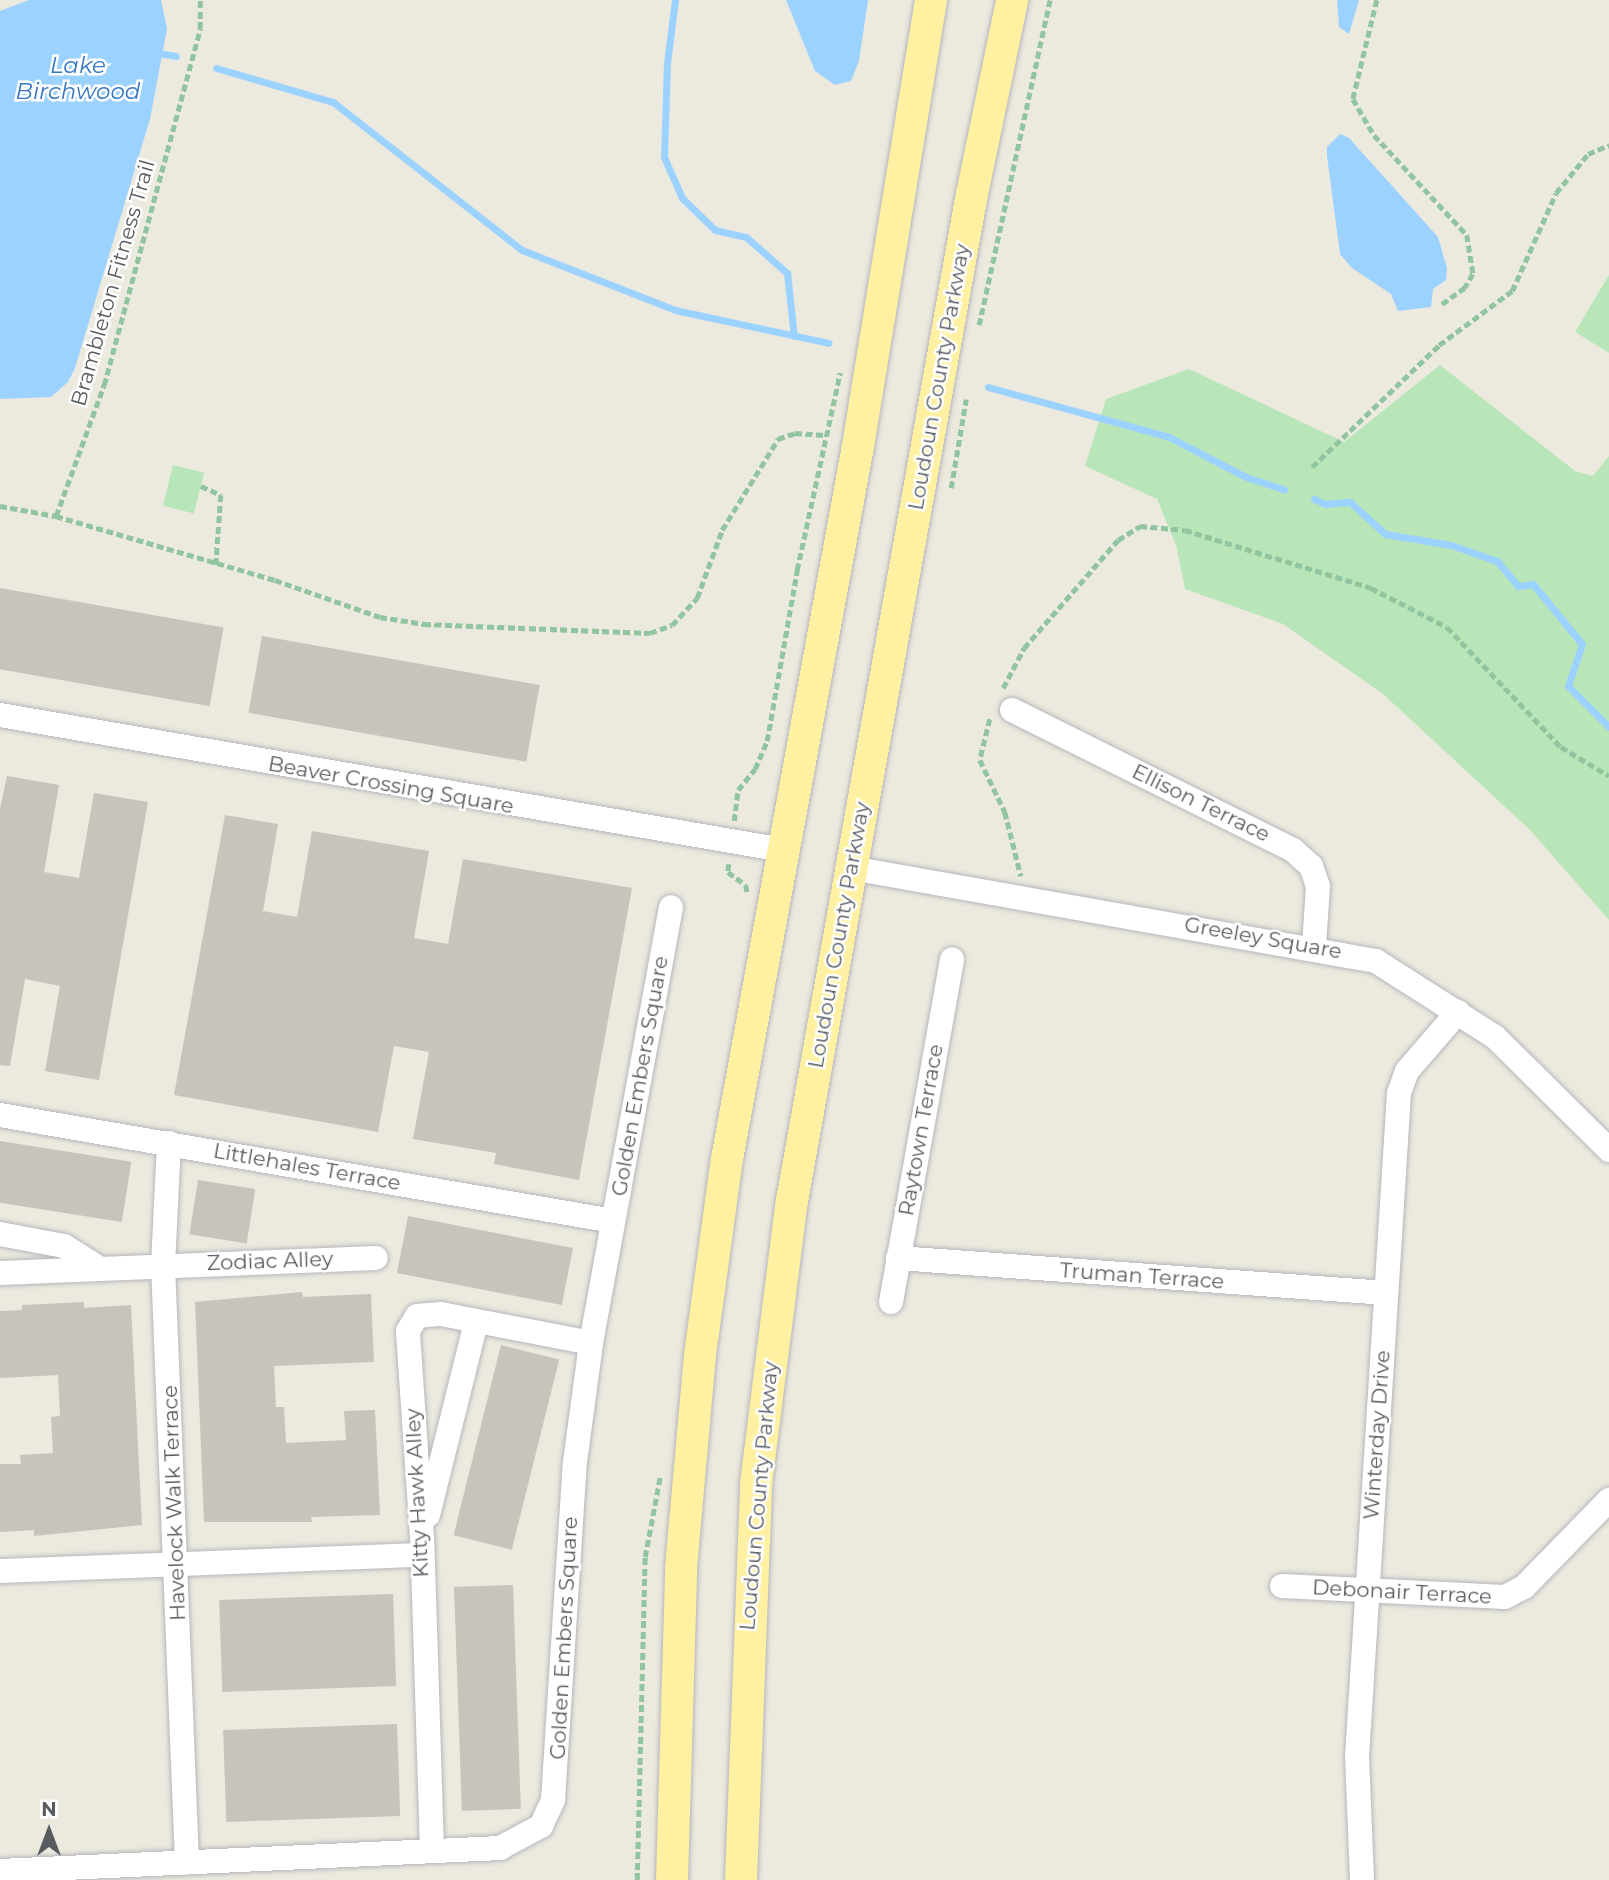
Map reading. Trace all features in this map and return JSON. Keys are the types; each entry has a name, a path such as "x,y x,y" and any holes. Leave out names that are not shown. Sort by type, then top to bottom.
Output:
{"main road":[{"path":"672,1880 674,1724 692,1408 727,1159 859,446 931,0"},
{"name":"Loudoun County Parkway","path":"741,1880 746,1658 766,1390 798,1167 972,194 1012,0"}],"street":[{"name":"Ellison Terrace","path":"1001,705 1293,850 1311,866 1318,887 1314,947"},
{"name":"Beaver Crossing Square","path":"0,716 783,850"},
{"name":"Greeley Square","path":"851,868 1020,894 1314,947 1376,961 1495,1037 1609,1150"},
{"name":"Golden Embers Square","path":"0,1871 500,1848 515,1843 541,1826 553,1800 575,1462 613,1221 671,907"},
{"name":"Raytown Terrace","path":"891,1302 952,959"},
{"name":"Winterday Drive","path":"1362,1880 1357,1757 1399,1093 1407,1071 1458,1012"},
{"name":"Littlehales Terrace","path":"0,1115 613,1221"},
{"name":"Havelock Walk Terrace","path":"169,1143 163,1265 187,1863"},
{"path":"0,1234 64,1246 99,1268"},
{"name":"Zodiac Alley","path":"0,1273 376,1258"},
{"name":"Truman Terrace","path":"898,1258 1386,1293"},
{"name":"Kitty Hawk Alley","path":"432,1850 422,1547 408,1331 417,1316 428,1313 592,1343"},
{"path":"0,1571 422,1547 476,1322"},
{"name":"Debonair Terrace","path":"1282,1586 1505,1597 1524,1587 1609,1500"}],"path":[{"name":"Brambleton Fitness Trail","path":"55,516 104,385 200,29 200,0"},
{"path":"976,336 1050,0"},
{"path":"1377,0 1353,99 1374,135 1467,235 1473,274 1465,288 1442,305"},
{"path":"1312,467 1439,345 1512,291 1556,193 1588,154 1609,145"},
{"path":"951,488 968,386"},
{"path":"0,506 55,516 380,617 424,624 650,633 672,625 697,598 722,530 778,439 794,433 825,435"},
{"path":"201,486 221,495 216,565"},
{"path":"1020,894 1022,880 1005,812 980,760 1024,648 1118,540 1140,526 1185,530 1371,588 1447,627 1561,747 1609,776"}],"green space":[{"path":"1609,275 1609,353 1575,332"},
{"path":"1440,365 1575,471 1593,476 1609,456 1609,920 1530,830 1383,694 1283,624 1185,589 1176,545 1157,499 1085,466 1106,399 1189,369 1344,442"},
{"path":"173,465 204,473 194,513 163,506"}],"water":[{"name":"Lake Birchwood","path":"29,0 161,0 167,29 150,119 75,368 68,382 51,397 0,399 0,11"},
{"path":"786,0 868,0 859,61 851,81 835,85 815,71"},
{"path":"1337,0 1359,0 1349,34 1339,27"},
{"path":"1340,134 1349,138 1438,237 1447,268 1446,280 1433,289 1431,307 1398,311 1391,294 1352,268 1340,254 1327,147"}],"building":[{"path":"0,588 224,627 210,706 0,669"},
{"path":"262,636 540,685 526,762 248,713"},
{"path":"7,776 59,785 44,872 79,878 94,793 148,802 99,1080 45,1071 60,986 25,979 10,1066 0,1065 0,809"},
{"path":"225,815 278,824 263,911 297,917 312,831 429,851 414,938 448,944 463,859 632,888 579,1180 494,1164 496,1153 413,1139 429,1052 394,1046 378,1132 174,1095"},
{"path":"0,1141 131,1162 122,1222 0,1203"},
{"path":"198,1180 255,1189 247,1243 189,1234"},
{"path":"408,1216 573,1248 562,1305 397,1273"},
{"path":"302,1292 303,1297 371,1294 374,1362 274,1366 276,1407 284,1407 286,1443 346,1440 344,1411 375,1410 380,1515 311,1517 312,1522 204,1522 195,1302"},
{"path":"84,1302 84,1308 131,1305 142,1525 34,1536 34,1530 0,1532 0,1464 21,1464 20,1455 53,1453 51,1417 60,1416 58,1375 0,1378 0,1311 22,1310 22,1305"},
{"path":"501,1345 559,1360 512,1550 454,1535"},
{"path":"513,1585 521,1809 462,1811 454,1587"},
{"path":"393,1594 396,1686 222,1692 219,1600"},
{"path":"397,1724 400,1816 226,1822 223,1730"}],"waterway":[{"path":"675,0 667,63 664,157 682,198 715,230 746,237 787,273 794,336"},
{"path":"151,52 176,56"},
{"path":"216,68 333,102 522,250 675,310 829,343"},
{"path":"988,387 1169,437 1246,477 1284,489"},
{"path":"1314,499 1325,504 1350,502 1385,534 1451,545 1497,561 1518,586 1533,584 1582,644 1568,686 1609,727"}]}
